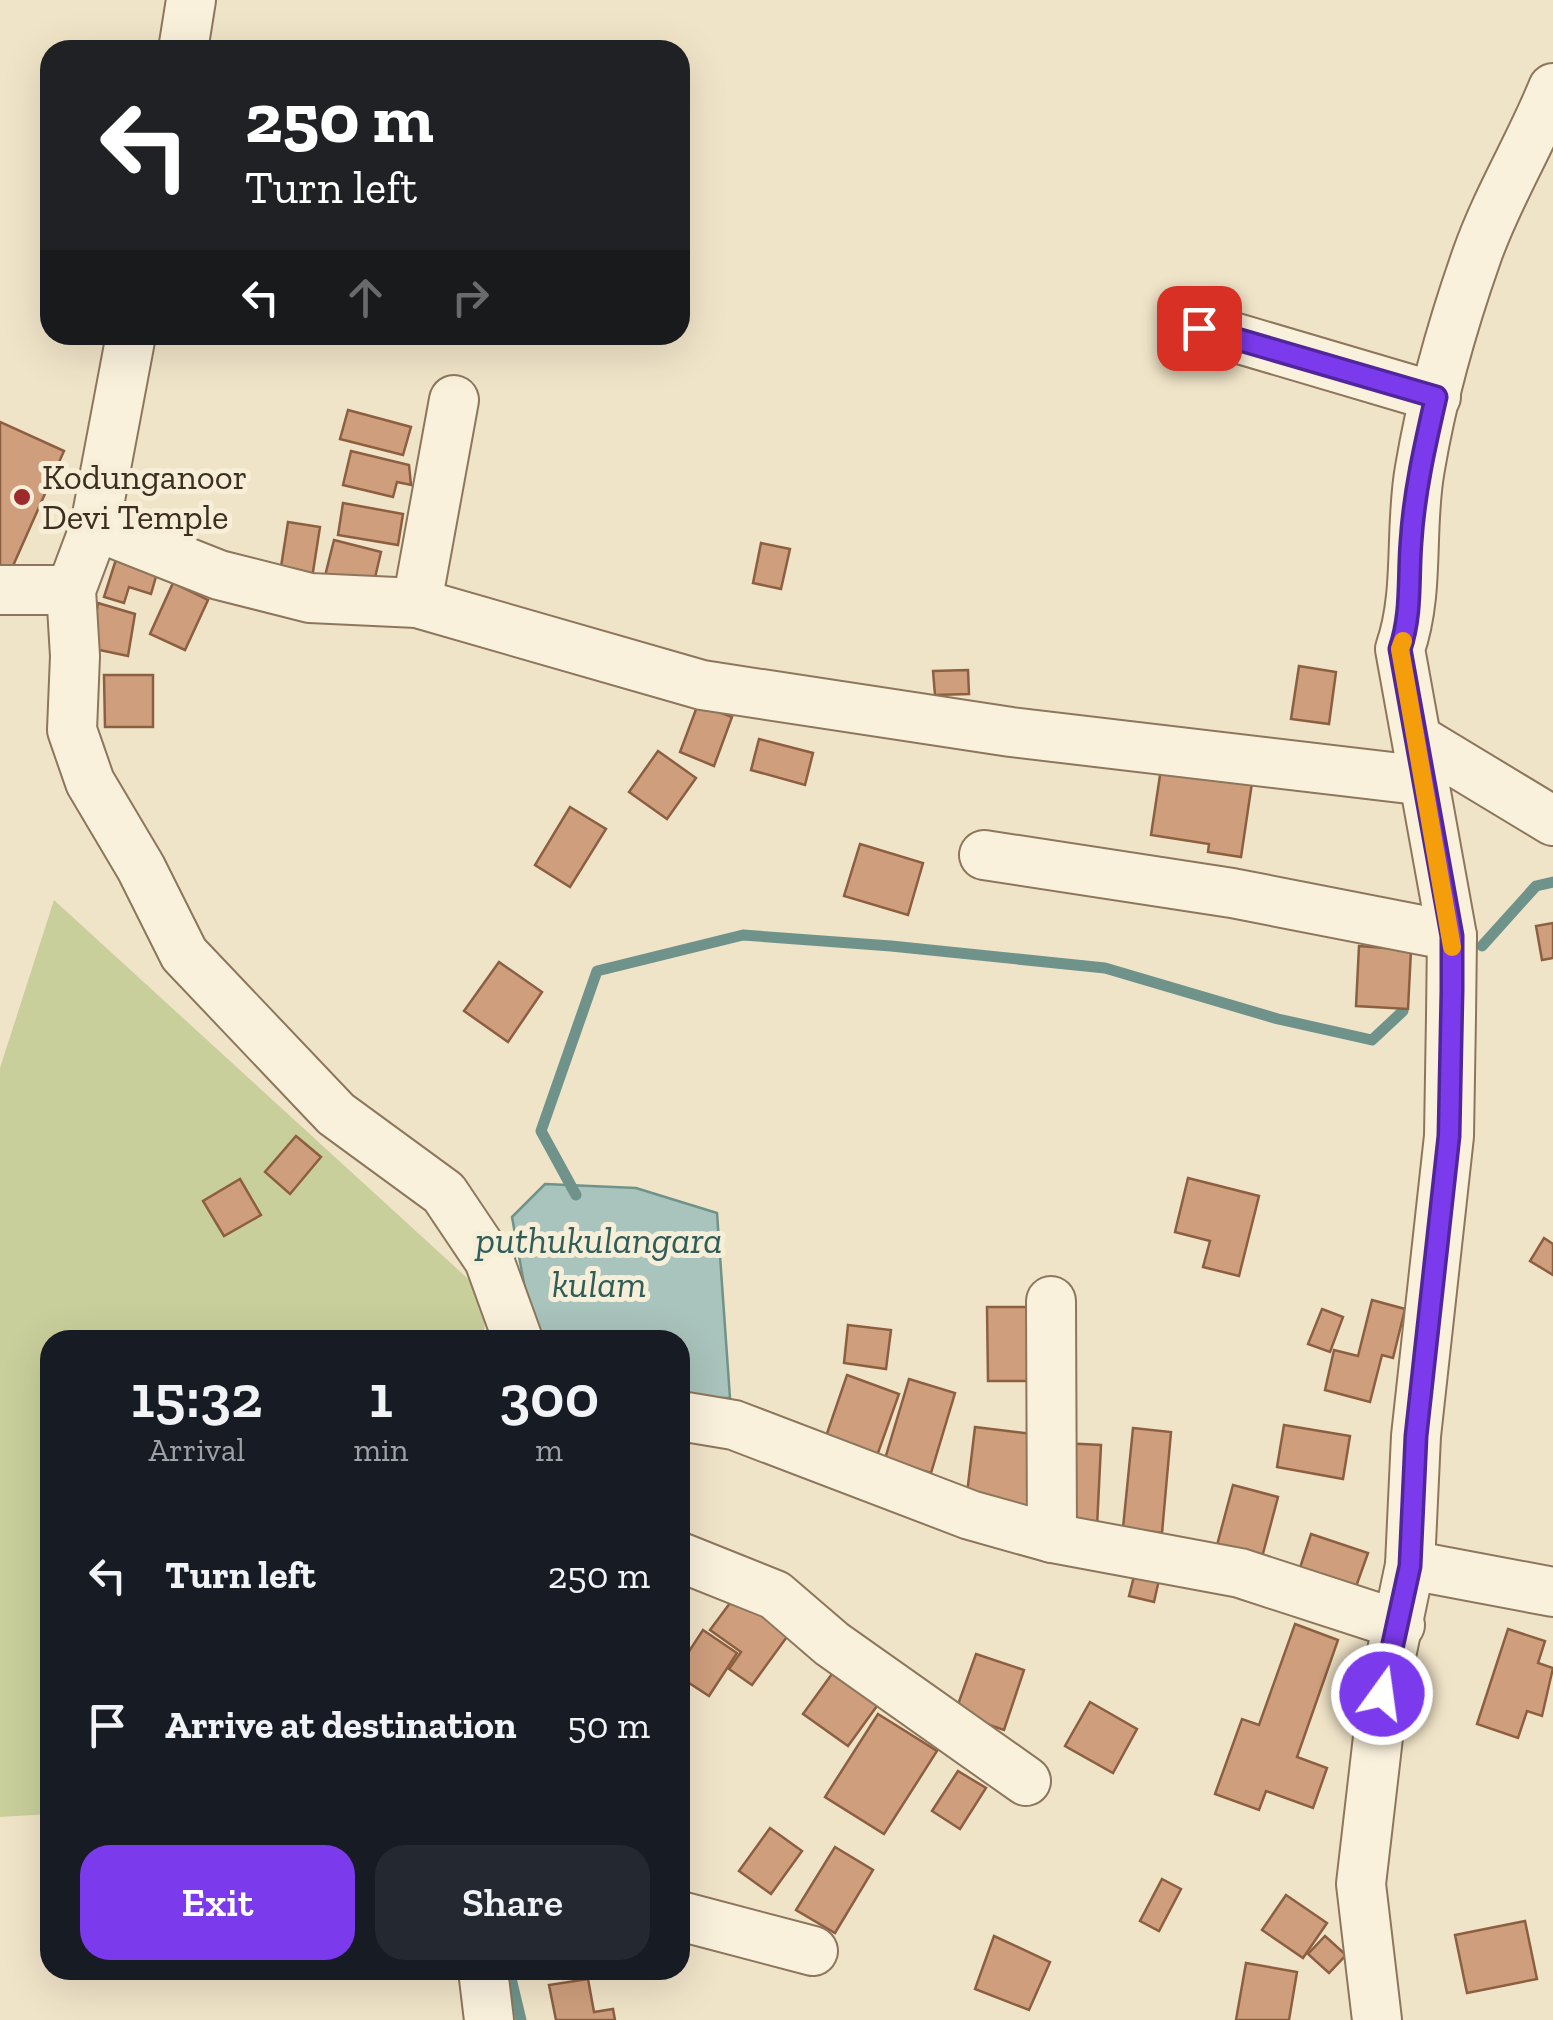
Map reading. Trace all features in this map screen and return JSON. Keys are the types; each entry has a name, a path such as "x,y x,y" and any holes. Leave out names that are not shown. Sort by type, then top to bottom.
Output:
{"street":[{"path":"185,40 191,0"},
{"path":"1376,2020 1362,1884 1382,1694 1410,1566 1418,1417 1449,1136 1452,936 1400,649 1410,621 1411,541 1420,469 1436,397 1477,253 1553,88"},
{"path":"1199,328 1436,397"},
{"path":"129,345 95,526 71,590 76,656 72,730 90,782 142,868 184,954 336,1114 444,1193 489,1260 514,1330"},
{"path":"417,603 454,400"},
{"path":"95,526 218,575 310,598 417,603 702,685 1011,732 1423,761 1553,821"},
{"path":"0,590 71,590"},
{"path":"984,855 1232,893 1452,936"},
{"path":"1051,1302 1052,1538"},
{"path":"690,1418 734,1425 970,1515 1052,1538 1240,1573 1400,1625"},
{"path":"690,1562 775,1595 832,1644 1026,1781"},
{"path":"1410,1566 1553,1592"},
{"path":"690,1919 813,1951"},
{"path":"484,1980 490,2020"}],"green space":[{"path":"54,900 488,1297 484,1330 40,1330 40,1815 0,1817 0,1068"}],"water":[{"name":"puthukulangara kulam","path":"545,1184 636,1188 717,1213 730,1398 690,1398 690,1330 538,1330 526,1295 512,1217"}],"building":[{"path":"348,410 411,427 403,455 340,439"},
{"name":"Kodunganoor Devi Temple","path":"0,422 64,451 4,586 0,584"},
{"path":"351,451 409,465 411,485 397,482 393,497 343,485"},
{"path":"343,503 403,514 398,545 338,535"},
{"path":"288,522 320,527 310,591 278,586"},
{"path":"334,540 381,552 370,599 322,588"},
{"path":"761,543 790,549 781,589 753,583"},
{"path":"118,553 159,566 151,594 129,587 124,603 104,597"},
{"path":"173,583 208,600 185,650 150,634"},
{"path":"98,603 135,614 128,656 90,648"},
{"path":"1299,666 1336,672 1329,724 1291,719"},
{"path":"968,670 969,694 935,695 933,671"},
{"path":"104,675 153,675 153,727 105,727"},
{"path":"698,704 732,717 714,766 680,752"},
{"path":"759,739 813,753 805,785 751,770"},
{"path":"658,751 696,778 667,819 629,792"},
{"path":"1162,762 1253,776 1241,857 1208,852 1209,844 1151,835"},
{"path":"570,807 606,829 570,887 535,865"},
{"path":"860,844 923,863 908,915 844,896"},
{"path":"1553,923 1553,958 1542,960 1536,926"},
{"path":"1359,946 1411,950 1408,1009 1356,1006"},
{"path":"499,962 542,992 508,1042 464,1011"},
{"path":"296,1136 321,1157 290,1194 265,1172"},
{"path":"1188,1178 1259,1196 1239,1276 1203,1267 1210,1241 1175,1232"},
{"path":"240,1179 261,1215 224,1236 203,1201"},
{"path":"1544,1238 1553,1244 1553,1275 1530,1261"},
{"path":"1372,1300 1405,1309 1393,1358 1382,1355 1370,1402 1325,1390 1334,1350 1358,1356"},
{"path":"987,1307 1040,1307 1041,1381 988,1381"},
{"path":"1322,1309 1343,1317 1330,1352 1308,1344"},
{"path":"848,1325 891,1330 886,1369 844,1363"},
{"path":"847,1375 899,1394 873,1467 822,1448"},
{"path":"909,1379 955,1393 931,1473 885,1459"},
{"path":"1284,1425 1350,1436 1343,1479 1277,1467"},
{"path":"975,1427 1042,1435 1033,1510 966,1502"},
{"path":"1133,1428 1171,1432 1162,1533 1123,1528"},
{"path":"1062,1443 1101,1445 1097,1527 1058,1525"},
{"path":"1233,1485 1278,1497 1261,1561 1216,1549"},
{"path":"1311,1534 1368,1553 1352,1598 1296,1580"},
{"path":"1136,1568 1160,1575 1154,1602 1129,1596"},
{"path":"736,1595 789,1634 752,1685 729,1669 741,1652 710,1630"},
{"path":"1295,1624 1338,1640 1297,1757 1327,1768 1313,1808 1266,1791 1259,1810 1215,1794 1242,1719 1259,1725"},
{"path":"1508,1629 1545,1641 1538,1663 1553,1668 1542,1716 1527,1711 1518,1738 1477,1724"},
{"path":"703,1630 737,1653 709,1696 690,1684 690,1650"},
{"path":"976,1654 1024,1670 1004,1730 955,1713"},
{"path":"837,1667 882,1699 848,1746 803,1714"},
{"path":"1090,1702 1137,1729 1113,1773 1065,1746"},
{"path":"878,1714 937,1751 884,1834 825,1797"},
{"path":"958,1771 986,1788 960,1829 932,1811"},
{"path":"770,1828 802,1851 771,1894 739,1871"},
{"path":"835,1847 873,1870 835,1933 796,1910"},
{"path":"1162,1879 1181,1889 1159,1931 1140,1921"},
{"path":"1286,1895 1327,1923 1303,1958 1262,1930"},
{"path":"1525,1921 1537,1979 1467,1993 1455,1935"},
{"path":"994,1936 1050,1962 1029,2010 975,1989"},
{"path":"1325,1936 1346,1955 1329,1973 1308,1954"},
{"path":"1246,1963 1297,1972 1289,2020 1236,2020"},
{"path":"588,1980 594,2012 613,2009 615,2020 556,2020 549,1985"}],"waterway":[{"path":"1482,946 1536,886 1553,882"},
{"path":"576,1195 541,1131 597,971 743,935 1105,968 1278,1019 1372,1040 1403,1011"},
{"path":"511,1980 521,2020"}],"slow traffic":[{"path":"1403,641 1400,649 1440,857 1452,947"}],"place":[{"name":"Kodunganoor Devi Temple","path":"22,497"}],"route":[{"path":"1199,328 1436,397 1420,469 1411,541 1410,621 1400,649 1452,936 1449,1136 1416,1436 1410,1566 1382,1694"}]}
